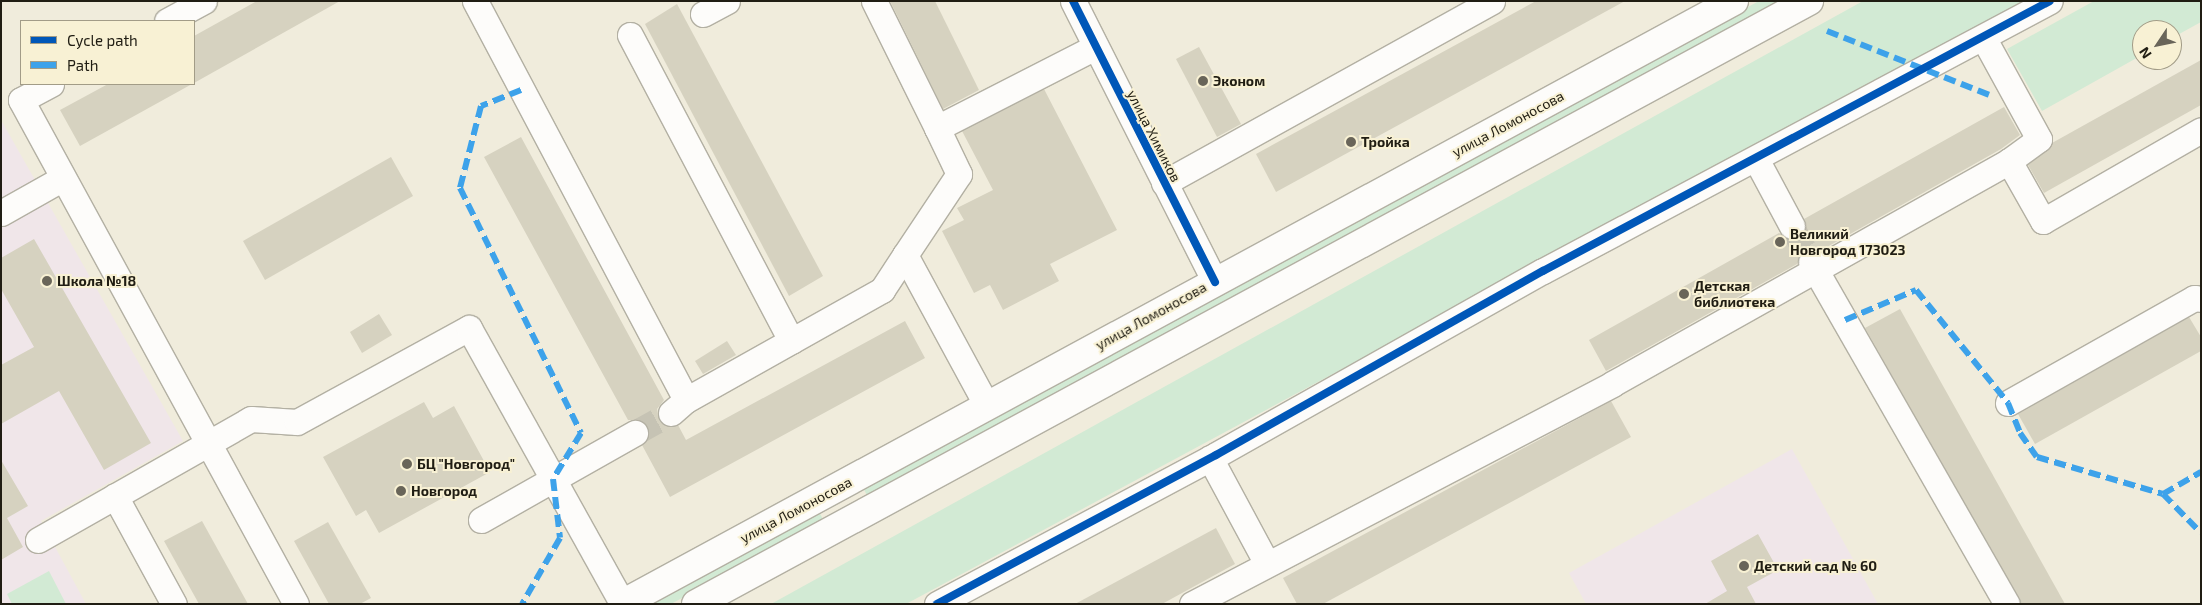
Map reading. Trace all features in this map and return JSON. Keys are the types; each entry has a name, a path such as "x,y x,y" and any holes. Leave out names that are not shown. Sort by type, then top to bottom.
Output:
{"main road":[{"name":"улица Ломоносова","path":"622,604 1734,1"},
{"path":"696,604 1809,1"},
{"path":"835,488 852,520"}],"street":[{"path":"169,20 204,1"},
{"path":"475,1 679,406 882,290 959,174 874,1"},
{"path":"703,14 727,1"},
{"name":"улица Химиков","path":"1073,1 1215,282"},
{"path":"1164,183 1492,1"},
{"path":"937,604 1210,458 1544,271 2050,1"},
{"path":"630,35 791,341"},
{"path":"1192,604 1266,562 2010,162 2039,139 1983,37"},
{"path":"937,128 1095,47"},
{"path":"49,85 20,100 210,443 296,604"},
{"path":"2010,162 2043,221 2201,130"},
{"path":"1756,159 1792,226"},
{"path":"1,213 63,178"},
{"path":"905,255 987,406"},
{"path":"1814,268 2007,604"},
{"path":"2008,403 2194,298 2201,299"},
{"path":"38,540 251,419 297,422 469,328 622,604"},
{"path":"481,520 635,433"},
{"path":"1210,458 1266,562"},
{"path":"115,496 174,604"}],"shaded area":[{"name":"Школа №18","path":"1,120 183,441 41,521 86,604 1,604"},
{"path":"1792,449 1878,604 1586,604 1569,573"}],"green space":[{"path":"1759,1 1785,1 868,497 862,486"},
{"path":"1863,1 2025,1 906,604 771,604"},
{"path":"2094,1 2201,1 2201,22 2182,32 2182,20 2132,20 2132,61 2042,111 2007,49"},
{"path":"818,510 824,521 671,604 645,604"},
{"path":"49,571 66,604 12,604 7,594"}],"building":[{"path":"257,1 340,1 195,82 195,35"},
{"path":"890,1 935,1 979,90 943,109"},
{"path":"1536,1 1625,1 1276,192 1256,154"},
{"path":"677,4 823,276 789,296 645,24"},
{"name":"Эконом","path":"1199,47 1241,124 1217,137 1176,59"},
{"path":"2201,60 2201,105 2044,193 2028,165 2052,143"},
{"path":"106,85 190,85 80,146 60,110"},
{"path":"1044,89 1117,230 1050,264 1059,281 1003,310 990,285 974,293 942,231 964,220 957,208 993,190 962,131"},
{"path":"2004,107 2020,135 2001,149 1820,251 1804,249 1797,264 1606,371 1589,340 1779,233 1791,240 1799,238 1806,227 1804,219"},
{"path":"521,137 664,400 657,409 660,422 678,425 686,440 905,321 925,358 670,497 642,445 648,440 648,426 642,420 628,420 484,157"},
{"path":"391,157 413,196 265,280 243,241"},
{"path":"34,239 151,443 104,470 59,391 1,424 1,365 34,347 1,289 1,258"},
{"path":"1900,309 2065,604 2021,604 1865,328"},
{"path":"379,314 392,335 362,353 350,332"},
{"path":"2189,317 2201,337 2201,351 2035,444 2018,414"},
{"path":"727,341 736,355 703,374 695,361"},
{"path":"1611,401 1631,437 1323,604 1297,604 1283,578"},
{"name":"БЦ \"Новгород\"","path":"424,402 433,418 454,406 490,472 379,533 366,510 356,516 323,457"},
{"path":"1,460 28,506 7,518 23,547 1,560"},
{"path":"202,521 248,604 199,604 164,541"},
{"path":"328,522 371,598 360,604 329,604 294,541"},
{"path":"1216,528 1235,564 1162,604 1075,604"},
{"name":"Детский сад № 60","path":"1758,534 1778,570 1747,587 1756,604 1705,604 1727,591 1711,561"}],"tunnel":[{"path":"1792,226 1811,262"},
{"path":"635,433 671,413"}],"marked path":[{"path":"1827,31 1992,96"},
{"path":"521,90 481,106 460,188 581,433 553,479 560,538 522,604"},
{"path":"1845,320 1916,290 2008,403 2020,433 2037,457 2163,494 2201,472"},
{"path":"2163,494 2201,533"}],"cycle path":[{"path":"1073,1 1215,282"},
{"path":"937,604 1216,455 1543,271 2050,1"}],"place":[{"name":"Эконом","path":"1203,81"},
{"name":"Тройка","path":"1351,142"},
{"name":"Великий Новгород 173023","path":"1780,242"},
{"name":"Школа №18","path":"47,281"},
{"name":"Детская библиотека","path":"1684,294"},
{"name":"БЦ \"Новгород\"","path":"407,464"},
{"name":"Новгород","path":"401,491"},
{"name":"Детский сад № 60","path":"1744,566"}]}
